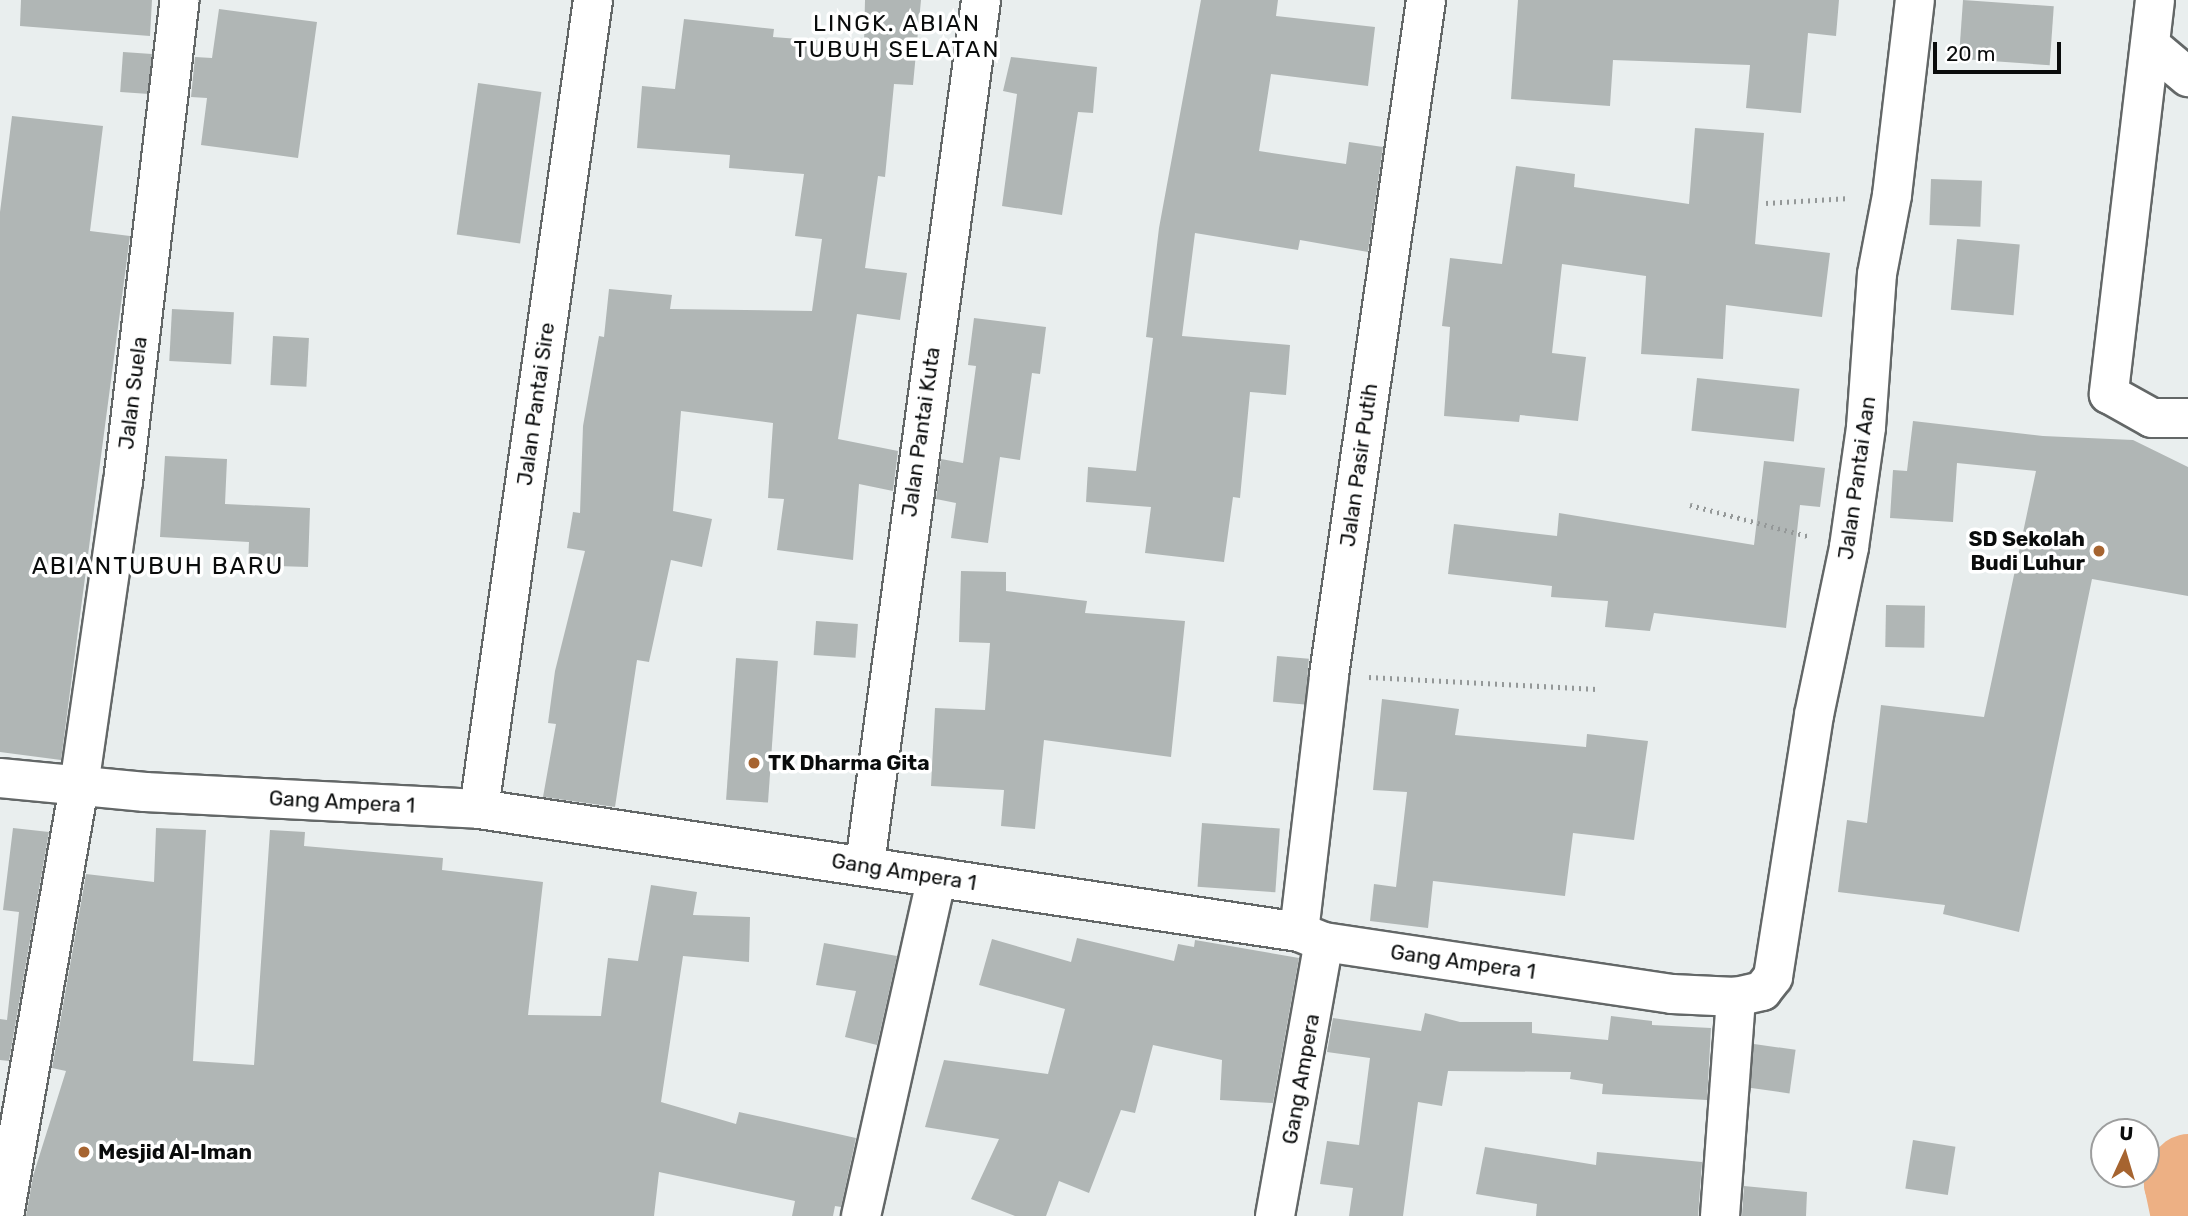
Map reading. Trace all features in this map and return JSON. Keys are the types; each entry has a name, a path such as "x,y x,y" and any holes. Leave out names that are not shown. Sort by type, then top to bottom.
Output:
{"street":[{"name":"Jalan Suela","path":"4,1216 79,786 122,482 180,0"},
{"name":"Jalan Pantai Sire","path":"479,809 593,0"},
{"name":"Jalan Pantai Kuta","path":"865,864 981,0"},
{"name":"Jalan Pasir Putih","path":"1312,937 1329,675 1426,0"},
{"name":"Jalan Pantai Aan","path":"1777,954 1812,729 1849,547 1866,427 1877,274 1892,195 1915,0"},
{"path":"2155,0 2109,394 2152,418 2188,418"},
{"path":"2150,45 2188,77"},
{"name":"Gang Ampera 1","path":"0,778 79,786 479,809 865,864 1672,994 1736,997 1762,991 1773,977 1777,954"},
{"path":"861,1216 937,877"},
{"name":"Gang Ampera","path":"1275,1216 1312,937"},
{"path":"1720,1216 1736,997"}],"path":[{"path":"1766,203 1892,195"},
{"path":"1690,505 1849,547"},
{"path":"1329,675 1597,689"}],"building":[{"path":"21,0 152,0 150,36 20,26"},
{"path":"865,0 921,0 913,85 894,84 885,177 878,176 865,268 907,273 900,320 857,314 838,439 898,451 893,491 859,484 853,560 777,550 784,499 768,498 773,423 681,411 673,511 712,519 702,567 671,560 649,662 637,660 615,807 543,797 556,724 548,723 555,671 585,551 567,548 573,512 580,513 583,426 599,336 604,337 609,289 672,295 670,309 812,311 822,239 795,236 804,174 729,168 730,155 637,148 642,86 675,89 684,19 774,29 773,37 864,44"},
{"path":"1201,0 1278,0 1276,16 1375,27 1368,86 1271,74 1259,151 1346,164 1349,142 1383,147 1368,252 1300,240 1298,250 1195,233 1182,336 1290,345 1286,395 1250,392 1240,498 1233,497 1224,562 1145,553 1151,507 1086,502 1088,467 1136,471 1153,338 1146,337 1159,228"},
{"path":"1518,0 1839,0 1836,36 1808,33 1801,113 1746,108 1750,65 1613,60 1610,106 1511,99"},
{"path":"1963,0 2054,6 2050,65 1959,59"},
{"path":"219,9 317,22 298,158 201,145 207,98 191,97 195,57 212,58"},
{"path":"123,52 152,54 149,94 120,92"},
{"path":"1011,57 1097,67 1093,113 1078,112 1062,215 1002,206 1017,94 1003,91"},
{"path":"478,83 541,92 520,243 457,235"},
{"path":"12,116 103,126 90,231 130,236 61,760 0,752 0,212"},
{"path":"1695,128 1764,133 1755,244 1830,253 1822,317 1726,305 1723,359 1641,354 1646,276 1562,264 1552,353 1586,357 1578,421 1520,415 1519,422 1444,416 1450,327 1442,326 1450,258 1502,264 1516,166 1575,174 1574,187 1689,204"},
{"path":"1931,179 1982,181 1980,227 1929,225"},
{"path":"1957,239 2020,244 2014,315 1951,310"},
{"path":"172,309 234,312 231,364 169,361"},
{"path":"974,318 1046,327 1040,374 1032,373 1020,460 1000,457 988,543 951,538 956,503 936,499 941,459 963,463 976,366 968,365"},
{"path":"273,336 309,338 306,387 270,385"},
{"path":"1697,378 1799,389 1794,441 1691,431"},
{"path":"1913,421 2043,436 2133,440 2188,467 2188,596 2092,579 2019,932 1943,914 1945,905 1838,892 1847,820 1867,823 1881,705 1984,717 2036,471 1957,463 1953,522 1890,518 1893,470 1907,471"},
{"path":"165,456 227,459 225,504 310,508 308,567 248,565 249,542 160,537"},
{"path":"1764,461 1825,468 1820,507 1800,505 1786,628 1654,613 1650,631 1605,627 1608,601 1551,597 1552,586 1448,574 1454,524 1557,536 1559,513 1754,545"},
{"path":"961,571 1006,572 1006,591 1087,601 1085,613 1185,621 1171,757 1044,740 1035,829 1001,826 1004,790 931,786 935,708 985,710 990,643 959,642"},
{"path":"1886,605 1925,606 1924,648 1885,647"},
{"path":"816,621 858,624 856,658 814,655"},
{"path":"1277,656 1309,659 1305,705 1273,702"},
{"path":"736,658 778,661 768,803 726,800"},
{"path":"1382,699 1459,709 1455,735 1586,747 1587,734 1648,741 1634,840 1573,833 1565,896 1433,881 1428,928 1370,921 1374,884 1396,887 1407,792 1373,790"},
{"path":"1202,823 1280,828 1275,892 1198,887"},
{"path":"13,828 49,832 9,1061 0,1060 0,1019 7,1020 19,912 3,910"},
{"path":"156,828 206,830 193,1061 254,1065 270,830 305,832 304,846 443,858 442,870 543,882 528,1015 601,1016 608,958 638,961 651,885 697,892 693,915 750,917 749,962 683,956 661,1102 736,1124 739,1112 856,1138 841,1207 835,1206 833,1216 792,1216 795,1201 659,1172 654,1216 26,1216 33,1176 66,1071 52,1068 86,874 154,882"},
{"path":"1077,938 1174,961 1178,944 1194,947 1195,940 1299,958 1273,1103 1220,1100 1222,1060 1153,1045 1135,1113 1121,1110 1089,1193 1059,1181 1046,1216 1015,1216 971,1199 999,1139 925,1127 944,1060 1048,1074 1065,1009 979,985 992,939 1071,962"},
{"path":"824,943 897,956 877,1045 845,1037 856,991 816,985"},
{"path":"1425,1013 1460,1022 1532,1022 1532,1033 1608,1040 1611,1016 1652,1021 1652,1025 1711,1028 1707,1100 1602,1094 1603,1084 1570,1079 1571,1072 1448,1071 1442,1106 1418,1102 1403,1216 1349,1216 1353,1188 1320,1184 1327,1141 1359,1145 1370,1058 1327,1052 1333,1018 1421,1031"},
{"path":"1754,1044 1796,1050 1789,1093 1748,1088"},
{"path":"1913,1140 1955,1147 1948,1195 1905,1188"},
{"path":"1485,1147 1596,1165 1597,1152 1702,1162 1698,1216 1536,1216 1537,1204 1476,1194"},
{"path":"1744,1186 1807,1192 1806,1216 1742,1216"}],"waterway":[{"path":"2188,1172 2182,1182 2188,1211"}],"place":[{"name":"SD Sekolah Budi Luhur","path":"2099,551"},
{"name":"TK Dharma Gita","path":"754,763"},
{"name":"Mesjid Al-Iman","path":"84,1152"}],"district":[{"name":"LINGK. ABIAN TUBUH SELATAN","path":"897,36"},
{"name":"ABIANTUBUH BARU","path":"158,567"}]}
